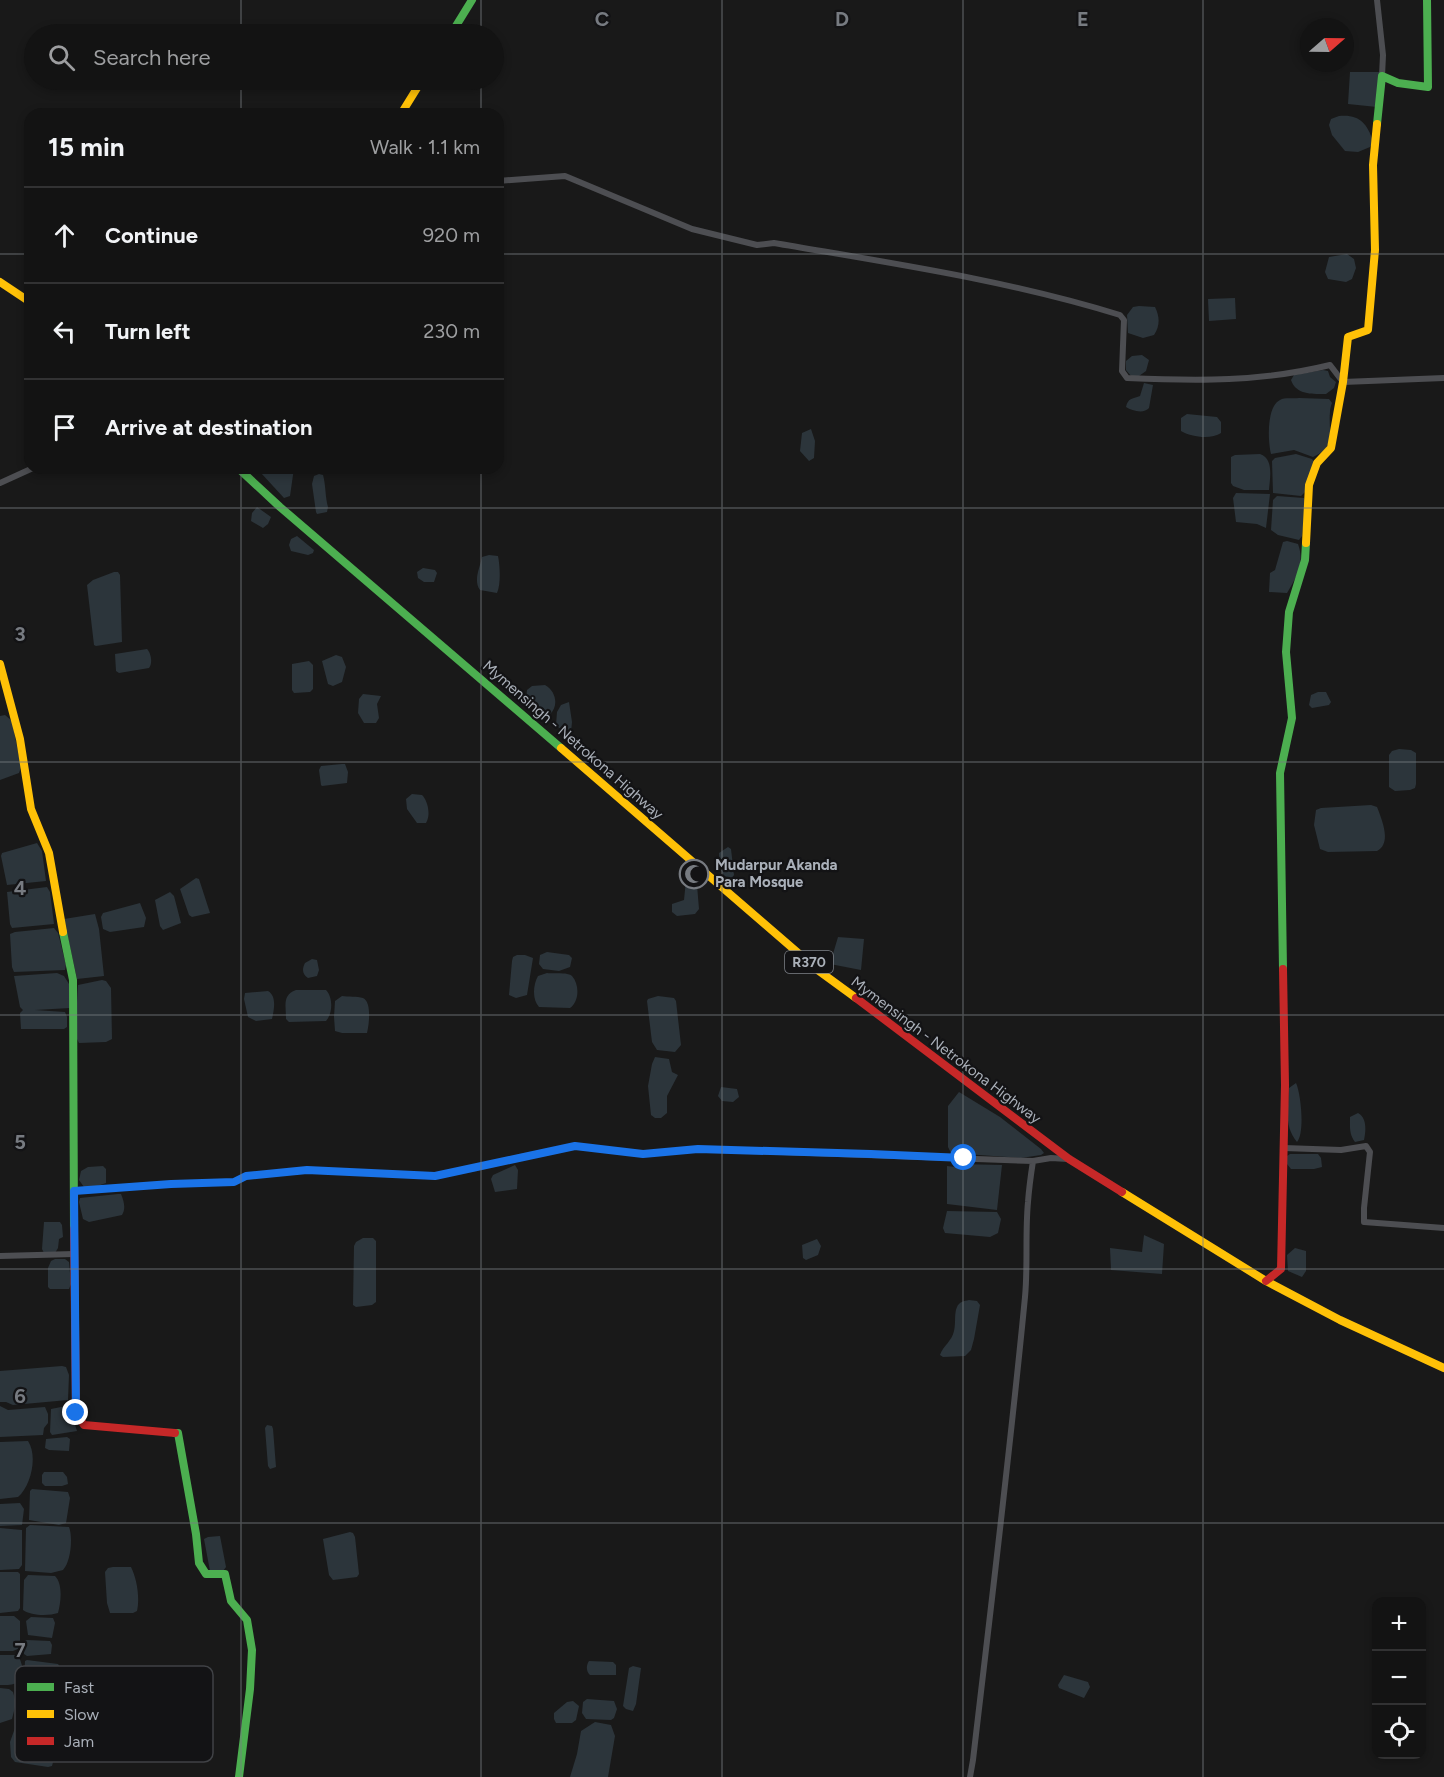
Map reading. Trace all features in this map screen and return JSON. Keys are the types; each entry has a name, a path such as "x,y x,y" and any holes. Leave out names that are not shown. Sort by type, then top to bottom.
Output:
{"street":[{"path":"457,24 472,0"},
{"path":"1266,1281 1281,1269 1284,1148 1280,773 1293,718 1286,652 1289,612 1305,560 1309,485 1317,464 1331,447 1343,382 1348,337 1368,330 1375,250 1373,165 1383,76 1377,0"},
{"path":"1383,76 1398,83 1428,87 1427,0"},
{"path":"405,108 416,90"},
{"path":"504,181 565,176 692,229 757,246 774,243 931,270 1120,315 1124,320 1122,371 1126,378 1212,381 1254,379 1329,365 1343,382"},
{"path":"0,282 24,298"},
{"path":"1343,382 1444,378"},
{"path":"0,483 24,472"},
{"name":"Mymensingh - Netrokona Highway","path":"244,474 819,971 1069,1159 1266,1281 1340,1320 1444,1368"},
{"path":"0,664 20,739 31,809 49,853 73,980 76,1413 84,1425 178,1433 199,1563 206,1575 225,1574 231,1601 247,1620 252,1650 239,1777"},
{"path":"74,1191 234,1182 246,1176 307,1170 435,1176 575,1146 643,1154 698,1149 1033,1161 1052,1158 1069,1159"},
{"path":"1284,1148 1341,1150 1366,1146 1370,1152 1364,1208 1365,1222 1444,1228"},
{"path":"969,1777 973,1760 995,1559 1009,1457 1025,1294 1028,1201 1033,1161"},
{"path":"0,1257 74,1254"}],"shaded area":[{"path":"1350,72 1381,72 1377,107 1348,104"},
{"path":"1339,116 1357,118 1365,125 1373,141 1370,147 1358,152 1345,151 1332,135 1329,125 1331,119"},
{"path":"1347,254 1354,259 1356,268 1352,279 1346,282 1328,279 1325,272 1329,257"},
{"path":"1235,298 1236,319 1209,321 1208,299"},
{"path":"1133,307 1155,307 1159,321 1154,335 1143,338 1128,333 1127,315"},
{"path":"1142,355 1149,360 1146,371 1139,376 1131,376 1126,370 1126,361 1132,356"},
{"path":"1328,371 1330,377 1336,382 1334,388 1326,394 1310,394 1293,385 1291,380 1294,375"},
{"path":"1144,383 1153,385 1149,408 1138,411 1126,407 1129,400 1140,396"},
{"path":"1282,399 1329,399 1332,403 1330,438 1326,448 1313,457 1294,450 1271,454 1270,417 1275,404"},
{"path":"1187,414 1217,417 1221,422 1221,433 1201,437 1181,431 1181,418"},
{"path":"811,429 815,441 814,458 809,461 800,451 802,433"},
{"path":"1260,454 1269,464 1269,490 1244,490 1233,486 1231,457"},
{"path":"1296,454 1312,459 1315,463 1306,491 1301,496 1273,493 1272,461 1275,458"},
{"path":"262,474 293,474 290,496 284,498"},
{"path":"323,475 328,507 327,512 317,514 312,484 314,476"},
{"path":"1236,493 1270,494 1266,528 1257,524 1236,522 1233,498"},
{"path":"1277,496 1304,498 1306,502 1302,536 1299,540 1278,535 1271,530 1273,500"},
{"path":"257,507 271,517 263,528 251,521 252,513"},
{"path":"297,536 314,550 313,553 308,555 291,551 289,545 291,539"},
{"path":"1283,542 1298,544 1301,557 1299,569 1287,593 1269,592 1270,573 1275,570"},
{"path":"498,556 500,575 497,593 480,590 477,582 482,557"},
{"path":"423,568 435,570 437,573 434,582 424,582 418,578 417,572"},
{"path":"114,572 120,575 122,642 96,646 94,645 87,585 93,580"},
{"path":"147,649 151,658 149,668 119,673 116,671 115,654"},
{"path":"336,655 342,657 346,667 342,682 333,686 328,684 322,661"},
{"path":"309,661 313,665 313,689 310,692 294,693 292,664"},
{"path":"545,685 552,691 555,699 555,707 550,714 535,712 527,701 527,690 532,686"},
{"path":"1326,692 1331,702 1329,705 1312,708 1309,705 1311,695"},
{"path":"363,694 381,696 377,704 379,718 376,723 364,723 358,713 359,699"},
{"path":"569,702 571,732 562,730 556,725 557,712 561,705"},
{"path":"5,715 12,721 21,767 19,773 0,780 0,716"},
{"path":"1399,749 1416,753 1416,784 1415,788 1410,790 1395,791 1389,787 1389,755 1392,751"},
{"path":"345,764 348,772 347,783 321,785 319,770 321,766"},
{"path":"412,794 422,795 426,801 429,812 426,823 417,823 407,809 406,799"},
{"path":"1371,805 1377,807 1383,825 1385,837 1382,847 1377,851 1328,852 1320,849 1314,825 1316,810"},
{"path":"37,843 42,851 46,881 7,885 2,853"},
{"path":"728,847 731,849 734,875 732,878 724,876 720,868 719,853"},
{"path":"196,878 199,879 210,913 192,917 189,915 180,889"},
{"path":"686,880 697,885 699,909 695,914 677,916 672,912 672,904 684,900"},
{"path":"47,887 50,892 54,924 12,928 7,892"},
{"path":"170,892 174,896 181,923 163,930 160,926 155,900"},
{"path":"140,903 146,918 144,927 110,932 103,929 101,917 103,913"},
{"path":"95,914 99,929 104,976 77,979 64,919"},
{"path":"54,928 58,933 66,965 65,970 14,972 10,934"},
{"path":"838,937 864,939 861,970 830,964"},
{"path":"547,952 569,955 572,958 570,967 559,971 543,969 539,964 540,955"},
{"path":"517,955 533,958 527,995 516,998 509,995 512,961"},
{"path":"312,959 317,960 319,970 317,976 308,978 303,967"},
{"path":"57,973 64,976 69,984 70,1008 35,1010 65,1012 67,1027 64,1029 21,1029 20,1013 23,1010 20,1007 14,976"},
{"path":"547,973 567,974 575,980 577,998 570,1008 539,1007 537,1004 534,992 536,980 538,976"},
{"path":"106,981 111,988 112,1039 106,1042 79,1043 75,1035 78,985"},
{"path":"296,990 326,990 331,1005 326,1021 289,1022 286,1019 287,998"},
{"path":"268,991 274,1000 272,1019 256,1021 248,1017 245,993"},
{"path":"342,996 361,997 366,1000 369,1014 367,1033 335,1031 335,1001"},
{"path":"658,996 674,998 676,1001 681,1045 675,1052 657,1050 652,1042 647,1001"},
{"path":"655,1057 669,1059 672,1072 678,1075 667,1096 667,1113 661,1118 651,1115 648,1086"},
{"path":"1296,1083 1301,1113 1301,1131 1297,1142 1288,1123 1289,1088"},
{"path":"721,1087 737,1089 739,1097 733,1102 722,1101 718,1096"},
{"path":"959,1092 1000,1117 1044,1153 1021,1158 951,1153 948,1147 948,1106"},
{"path":"1358,1113 1364,1121 1365,1132 1364,1140 1355,1142 1351,1133 1350,1117"},
{"path":"1290,1154 1318,1154 1322,1167 1291,1169 1287,1164 1287,1156"},
{"path":"956,1164 1002,1165 997,1210 947,1204 947,1166 955,1167"},
{"path":"515,1165 518,1170 517,1189 495,1192 491,1179 493,1175"},
{"path":"103,1166 106,1169 106,1183 92,1188 84,1187 79,1180 81,1171 88,1167"},
{"path":"121,1194 124,1202 122,1215 89,1222 83,1219 80,1198"},
{"path":"947,1211 997,1212 1001,1219 998,1233 990,1237 945,1233 943,1228"},
{"path":"44,1222 60,1222 62,1225 63,1237 59,1239 55,1253 44,1253 42,1249"},
{"path":"1144,1235 1164,1244 1162,1274 1111,1270 1110,1248 1142,1252"},
{"path":"363,1238 373,1238 376,1241 376,1302 372,1305 356,1307 353,1305 354,1246"},
{"path":"817,1239 821,1246 818,1255 806,1260 803,1258 802,1245"},
{"path":"1295,1248 1306,1251 1306,1271 1302,1277 1288,1271 1287,1255"},
{"path":"65,1259 69,1262 71,1284 69,1289 50,1289 48,1287 48,1268 51,1261"},
{"path":"969,1300 977,1301 980,1305 971,1350 965,1356 943,1357 940,1355 954,1331 957,1307 960,1303"},
{"path":"66,1367 69,1375 68,1400 13,1405 0,1402 0,1371"},
{"path":"0,1406 8,1410 45,1407 48,1423 43,1435 0,1437"},
{"path":"66,1406 70,1409 77,1431 52,1435 50,1432 51,1409"},
{"path":"267,1425 272,1426 273,1429 276,1467 270,1469 265,1428"},
{"path":"67,1437 70,1439 69,1451 45,1448 46,1439"},
{"path":"28,1441 33,1462 30,1478 18,1497 0,1499 0,1442"},
{"path":"44,1472 63,1472 68,1484 45,1486 42,1483"},
{"path":"32,1489 68,1492 70,1498 66,1523 59,1525 29,1520"},
{"path":"20,1503 24,1509 22,1525 0,1526 0,1504"},
{"path":"30,1525 69,1527 70,1549 68,1561 63,1570 51,1573 25,1571 26,1528"},
{"path":"0,1528 22,1530 22,1565 19,1569 0,1570"},
{"path":"350,1532 355,1537 359,1574 357,1577 333,1580 329,1575 323,1539"},
{"path":"220,1536 226,1567 223,1571 210,1571 204,1539"},
{"path":"131,1567 138,1600 137,1611 133,1613 110,1613 105,1572 108,1568"},
{"path":"0,1572 20,1574 20,1608 18,1611 0,1613"},
{"path":"28,1575 55,1576 58,1579 60,1599 58,1613 40,1615 23,1610 24,1580"},
{"path":"0,1616 14,1616 20,1621 20,1648 13,1651 0,1651"},
{"path":"31,1617 53,1618 55,1623 52,1638 28,1635 26,1621"},
{"path":"27,1640 50,1641 51,1654 27,1656 24,1654 23,1642"},
{"path":"0,1655 19,1657 22,1666 15,1666 15,1683 0,1685"},
{"path":"25,1661 58,1664 60,1666 25,1666"},
{"path":"589,1661 613,1662 616,1665 616,1675 590,1675 587,1668"},
{"path":"633,1666 641,1668 633,1711 623,1706 629,1668"},
{"path":"1064,1675 1088,1682 1090,1687 1084,1698 1059,1688 1058,1685"},
{"path":"0,1688 9,1689 13,1692 15,1699 12,1719 0,1723"},
{"path":"587,1699 614,1701 617,1709 614,1718 611,1720 586,1719 582,1713 583,1702"},
{"path":"573,1701 579,1706 576,1720 572,1723 556,1723 554,1713 567,1702"},
{"path":"595,1722 611,1725 615,1736 608,1777 570,1777 581,1731"},
{"path":"15,1728 15,1762 11,1757 10,1742"},
{"path":"15,1762 53,1762 52,1766"}],"traffic: fast":[{"path":"457,24 472,0"},
{"path":"1377,124 1382,76 1398,83 1428,87 1427,0"},
{"path":"244,474 561,748"},
{"path":"1283,969 1280,773 1292,718 1286,652 1289,612 1305,560 1306,543"},
{"path":"63,932 73,980 74,1229"},
{"path":"175,1433 178,1433 199,1563 206,1574 225,1574 231,1601 247,1620 252,1650 250,1689 239,1777"}],"traffic: slow":[{"path":"405,108 416,90"},
{"path":"1306,543 1309,485 1317,463 1331,448 1343,382 1348,337 1368,330 1375,250 1373,165 1377,124"},
{"path":"0,282 24,298"},
{"path":"0,664 20,739 31,809 49,853 63,932"},
{"path":"561,748 819,971 856,998"},
{"path":"1122,1192 1266,1281 1340,1320 1444,1368"}],"traffic: jam":[{"path":"1266,1281 1281,1269 1285,1085 1283,969"},
{"path":"856,998 1069,1159 1122,1192"},
{"path":"74,1229 76,1413 84,1425 175,1433"}],"place":[{"name":"Mudarpur Akanda Para Mosque","path":"694,874"}],"route":[{"path":"76,1413 74,1191 234,1182 246,1176 307,1170 435,1176 575,1146 643,1154 698,1149 964,1158"}]}
